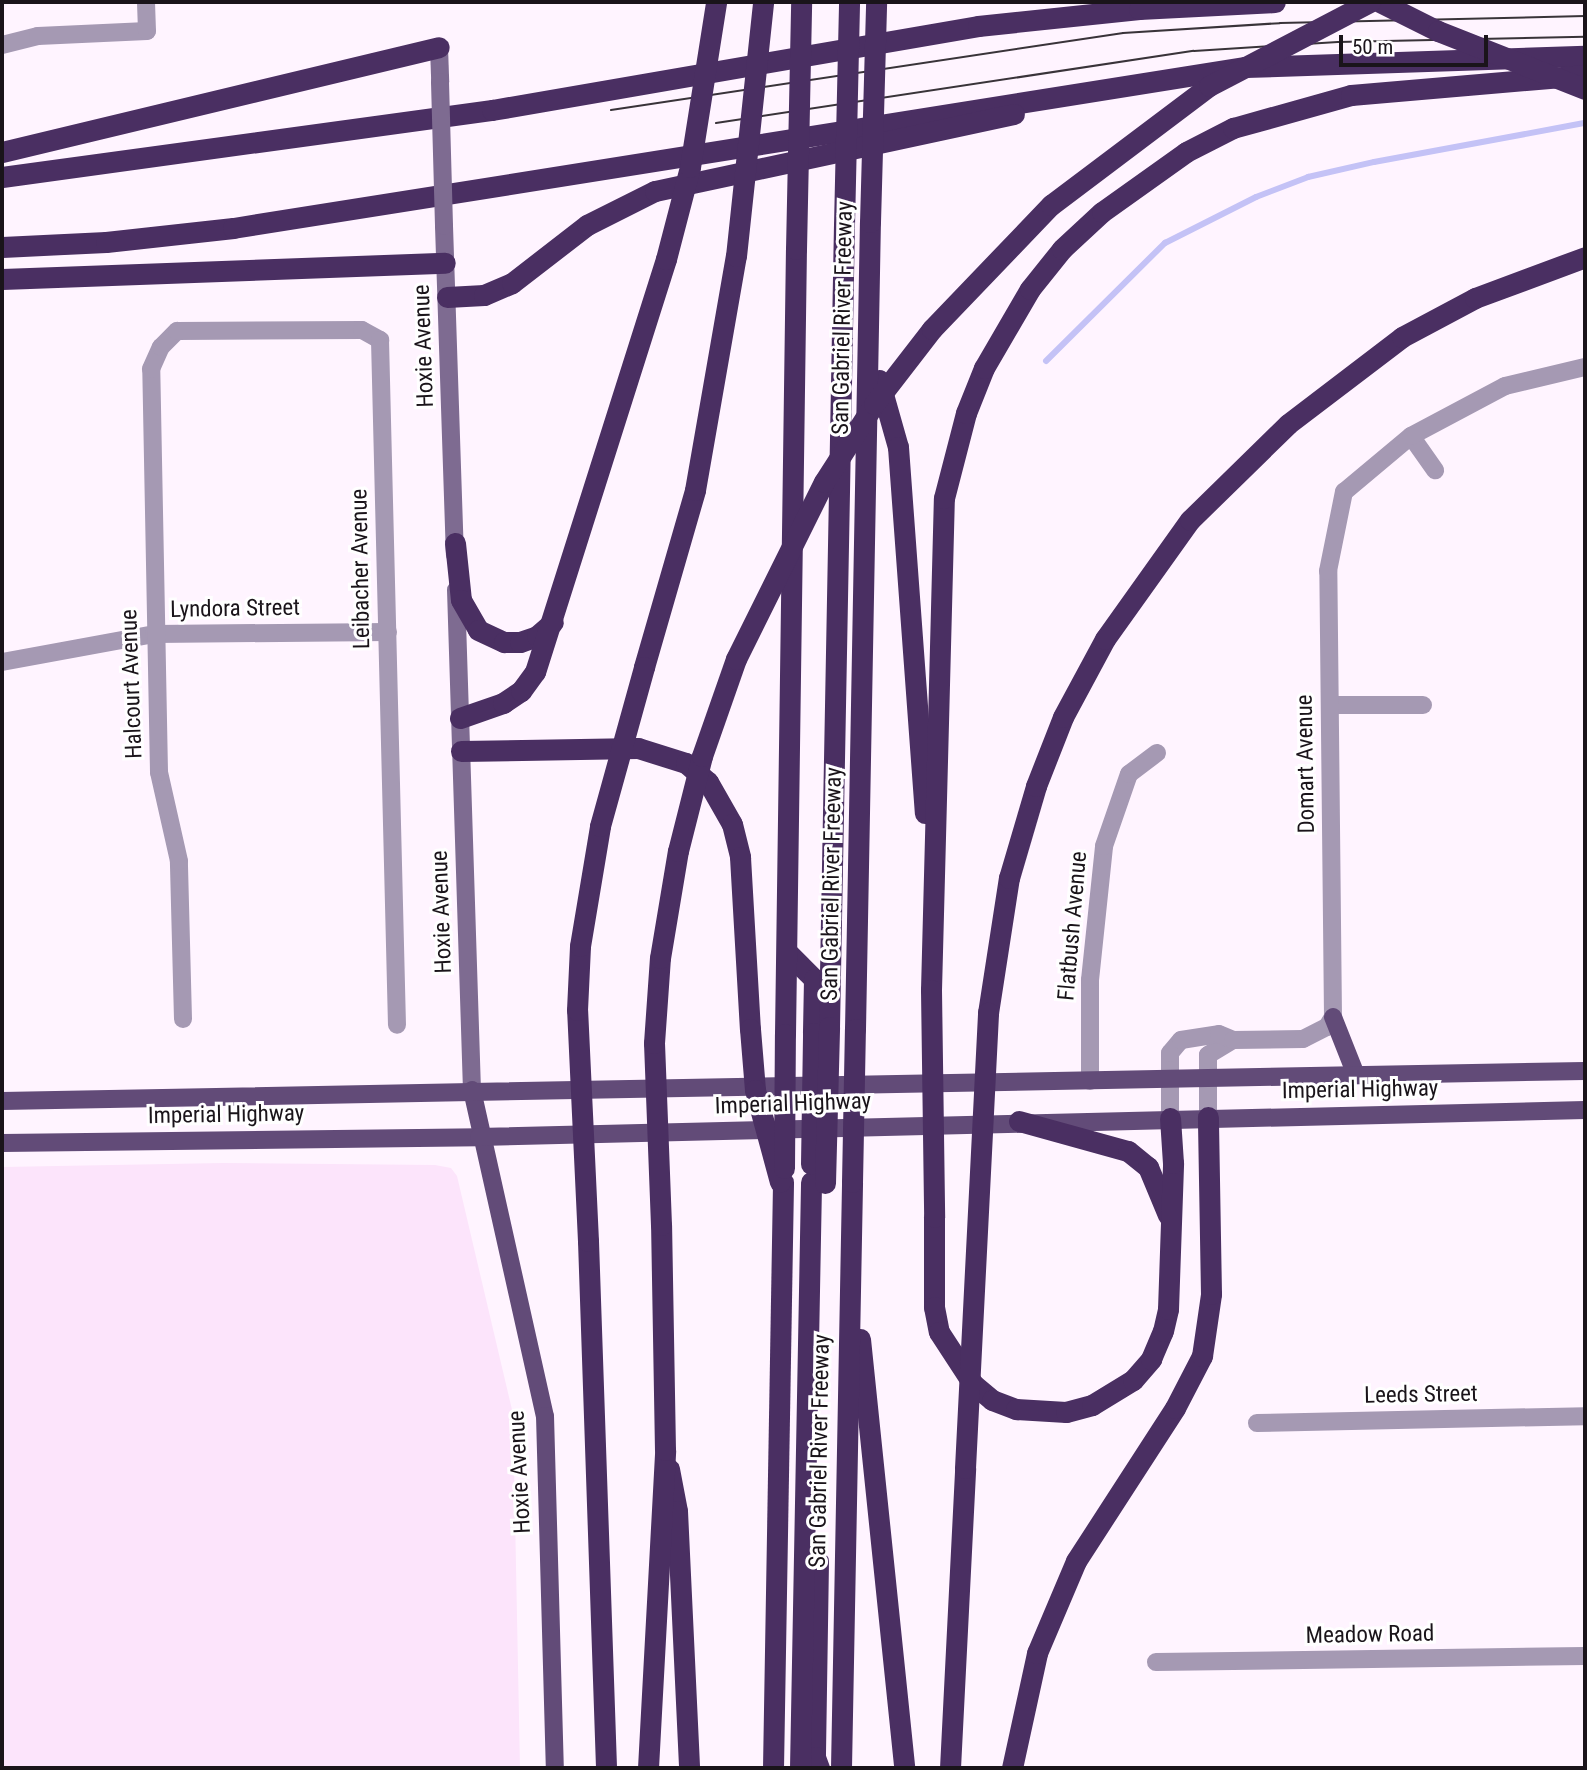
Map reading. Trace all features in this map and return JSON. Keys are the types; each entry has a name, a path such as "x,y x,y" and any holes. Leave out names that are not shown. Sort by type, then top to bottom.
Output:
{"highway":[{"path":"460,718 503,703 521,691 535,672 553,622 666,260 690,167 716,2"},
{"path":"606,1768 588,1241 577,1010 580,947 600,826 695,490 736,256 763,2"},
{"name":"San Gabriel River Freeway","path":"773,1768 801,2"},
{"path":"800,1768 845,225 849,2"},
{"name":"San Gabriel River Freeway","path":"841,1768 876,2"},
{"path":"2,177 492,110 978,26 1139,9 1275,2"},
{"path":"648,1768 665,1450 654,1044 660,958 678,851 702,757 736,659 824,482 874,404 932,329 1051,205 1209,86 1370,2"},
{"path":"1380,2 1438,31 1585,89"},
{"path":"2,152 439,47"},
{"path":"2,247 106,242 233,228 1245,67 1585,56"},
{"path":"447,297 484,295 512,283 587,225 655,191 1245,67"},
{"path":"931,990 944,498 965,413 984,368 1030,289 1062,248 1102,212 1186,152 1233,128 1351,95 1585,75"},
{"path":"950,1768 988,1013 1009,878 1036,786 1063,717 1105,639 1190,520 1237,469 1298,415 1402,337 1475,298 1585,257"},
{"path":"2,279 446,263"},
{"path":"870,349 898,447 904,500 926,839 931,990 934,1307 939,1332 973,1384 992,1400 1042,1413 1066,1412 1113,1395 1151,1359 1168,1309 1168,1217 1173,1163 1170,1118"},
{"path":"454,543 461,600 478,630 504,642 520,642 537,636 553,622"},
{"path":"461,751 638,748 686,763 708,782 732,824 740,857 755,1090 782,1186"},
{"path":"787,952 814,979 821,1030"},
{"path":"1012,1768 1037,1654 1076,1561 1175,1408 1202,1356 1211,1294 1208,1117"},
{"path":"1019,1121 1128,1151 1148,1167 1168,1217"},
{"path":"818,1182 815,1757 819,1768"},
{"path":"850,1235 904,1768"},
{"path":"665,1450 677,1511 689,1768"}],"main road":[{"name":"Hoxie Avenue","path":"439,47 472,1090 479,1137 545,1416 555,1768"},
{"path":"1333,1017 1356,1075"},
{"name":"Imperial Highway","path":"2,1101 1585,1071"},
{"name":"Imperial Highway","path":"2,1143 479,1137 1019,1121 1585,1110"}],"street":[{"path":"2,45 38,36 147,31 146,2"},
{"name":"Leibacher Avenue","path":"161,347 177,331 362,330 380,340 397,1025"},
{"name":"Halcourt Avenue","path":"161,347 151,369 154,634 159,772 179,861 183,1019"},
{"name":"Domart Avenue","path":"1333,1017 1328,571 1344,492 1411,436 1506,386 1585,367"},
{"path":"1411,436 1436,470"},
{"name":"Lyndora Street","path":"2,662 154,634 388,632"},
{"path":"1329,705 1423,705"},
{"name":"Flatbush Avenue","path":"1090,1081 1091,968 1104,846 1129,775 1157,753"},
{"path":"1170,1118 1170,1053 1181,1040 1219,1034 1233,1040 1303,1039 1327,1027 1333,1017"},
{"path":"1208,1117 1208,1055 1233,1040"},
{"name":"Leeds Street","path":"1257,1423 1585,1416"},
{"name":"Meadow Road","path":"1156,1662 1585,1656"}],"shaded area":[{"path":"223,1163 435,1165 451,1168 457,1176 513,1414 520,1768 2,1768 2,1167"}],"waterway":[{"path":"1046,361 1165,243 1256,197 1308,177 1374,162 1585,123"}],"tram line":[{"path":"611,110 1123,33 1280,23 1585,16"},
{"path":"716,123 1194,51 1338,42 1585,37"}]}
